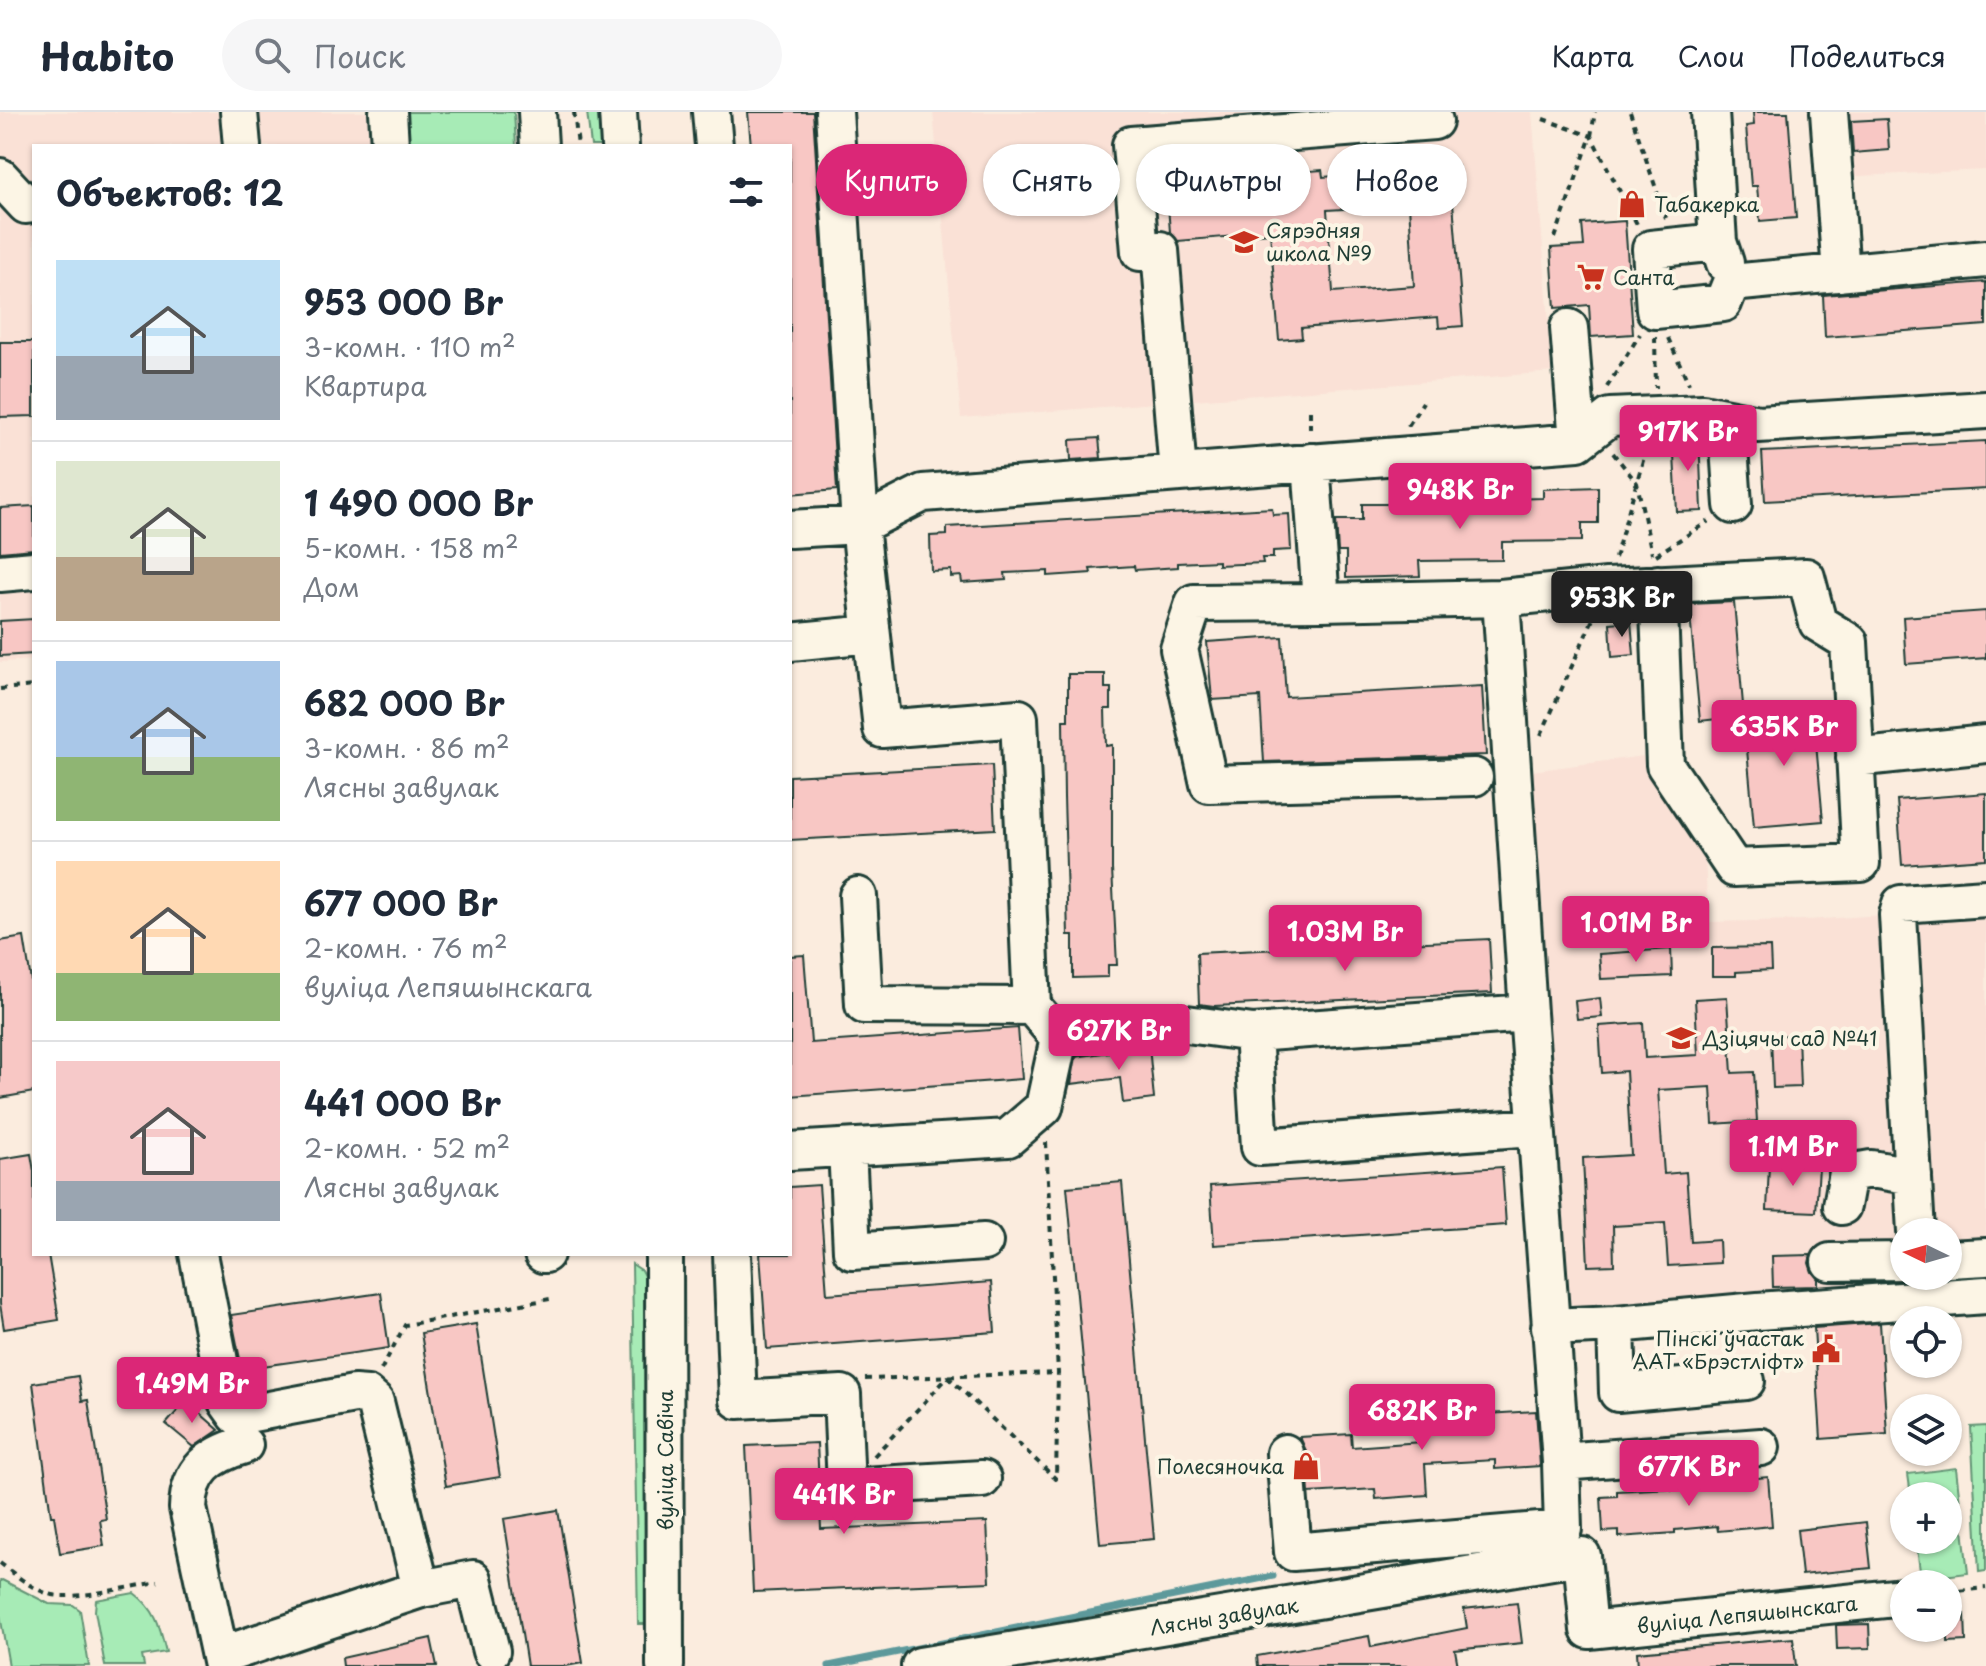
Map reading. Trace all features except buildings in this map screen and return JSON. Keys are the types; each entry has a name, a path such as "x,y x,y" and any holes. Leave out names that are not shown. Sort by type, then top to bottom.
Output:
{"street":[{"path":"239,112 242,144"},
{"path":"388,112 390,144"},
{"path":"537,112 539,144"},
{"path":"618,112 620,144"},
{"path":"711,112 714,144"},
{"path":"834,112 860,525 882,729 1019,718 1032,1006 1059,1038"},
{"path":"1710,112 1718,242 1731,283 1723,303 1655,310 1663,248 1718,242"},
{"path":"1829,112 1841,273"},
{"path":"1178,473 1160,250 1140,252 1131,145 1434,121"},
{"path":"0,177 26,205 32,204"},
{"path":"1731,283 1986,259"},
{"path":"1569,328 1578,442"},
{"path":"792,529 860,525 923,493 1578,442 1610,417 1715,416 1758,424 1986,410"},
{"path":"1715,416 1733,505"},
{"path":"1311,462 1321,602"},
{"path":"0,573 32,570"},
{"path":"1474,777 1209,784 1179,649 1194,603 1501,598 1607,587 1658,584 1806,577 1818,623 1849,642 1861,863 1734,868 1665,765 1658,584"},
{"path":"1285,1453 1293,1552 1563,1529 1561,1462 1501,598"},
{"path":"792,642 871,634"},
{"path":"1855,758 1986,744"},
{"path":"858,896 864,1005 1032,1006"},
{"path":"1915,1218 1898,915 1901,904 1986,898"},
{"path":"1059,1038 1172,1022 1253,1033 1528,1013"},
{"path":"1253,1033 1260,1147 1536,1127"},
{"path":"792,1151 1008,1138 1044,1107 1059,1038"},
{"path":"847,1148 852,1251 984,1242"},
{"path":"1842,1206 1848,1173 1871,1169 1913,1176"},
{"path":"198,1256 227,1402 237,1416 354,1394 367,1395 375,1402 421,1589"},
{"name":"вуліца Савіча","path":"664,1256 665,1666"},
{"path":"732,1256 738,1400 842,1394 846,1487 982,1479"},
{"path":"1962,1258 1986,1257"},
{"path":"1830,1262 1890,1261"},
{"path":"1550,1327 1758,1311 1904,1290"},
{"path":"1937,1290 1986,1295"},
{"path":"1616,1324 1618,1393 1746,1381"},
{"path":"244,1445 210,1459 193,1481 189,1494 188,1508 221,1661 421,1589 473,1579 491,1651"},
{"path":"1561,1462 1761,1447"},
{"name":"Лясны завулак","path":"920,1666 1582,1556 1589,1630"},
{"name":"вуліца Лепяшынскага","path":"1589,1630 1890,1598"}],"path":[{"path":"574,112 578,144"},
{"path":"1555,238 1591,136 1595,112"},
{"path":"1630,112 1663,248"},
{"path":"1543,119 1591,136 1663,248"},
{"path":"1574,390 1607,388 1655,310 1715,416"},
{"path":"1613,453 1637,483 1653,557 1733,505"},
{"path":"0,689 32,686"},
{"path":"948,1377 1056,1479 1058,1373 1044,1107"},
{"path":"367,1395 405,1325 550,1299"},
{"path":"857,1379 1058,1373"},
{"path":"846,1487 948,1377"},
{"path":"0,1563 31,1586 55,1596 158,1582"},
{"path":"1962,1591 1986,1588"}],"shaded area":[{"path":"0,112 494,112 496,144 32,144 32,660 0,662"},
{"name":"Сярэдняя школа №9","path":"933,112 1532,112 1553,372 961,418 943,216 967,216 967,144 936,144"},
{"path":"1811,112 1986,112 1986,170 1817,178"},
{"name":"Дзіцячы сад №41","path":"1643,756 1705,856 1708,922 1807,920 1986,908 1986,1278 1962,1279 1962,1218 1890,1218 1890,1283 1754,1297 1577,1309 1564,1296 1532,771"}],"green space":[{"path":"397,112 514,112 516,144 399,144"},
{"path":"587,112 602,112 605,144 591,144"},
{"path":"632,1264 644,1276 649,1624 638,1624"},
{"path":"1986,1426 1986,1571 1979,1572 1971,1427"},
{"path":"1956,1468 1958,1482 1909,1482 1908,1474"},
{"path":"1962,1520 1968,1573 1962,1574 1962,1570 1920,1570 1918,1554 1962,1554"},
{"path":"2,1580 49,1604 73,1605 80,1610 89,1666 9,1666 0,1615"},
{"path":"134,1593 152,1612 166,1652 142,1656 144,1666 105,1666 95,1611 96,1600"}],"waterway":[{"path":"829,1666 1273,1576"}],"place":[{"name":"Табакерка","path":"1632,204"},
{"name":"Сярэдняя школа №9","path":"1244,242"},
{"name":"Санта","path":"1591,277"},
{"name":"Дзіцячы сад №41","path":"1681,1038"},
{"name":"Пінскі ўчастак ААТ «Брэстліфт»","path":"1826,1349"},
{"name":"Полесяночка","path":"1306,1466"}]}
